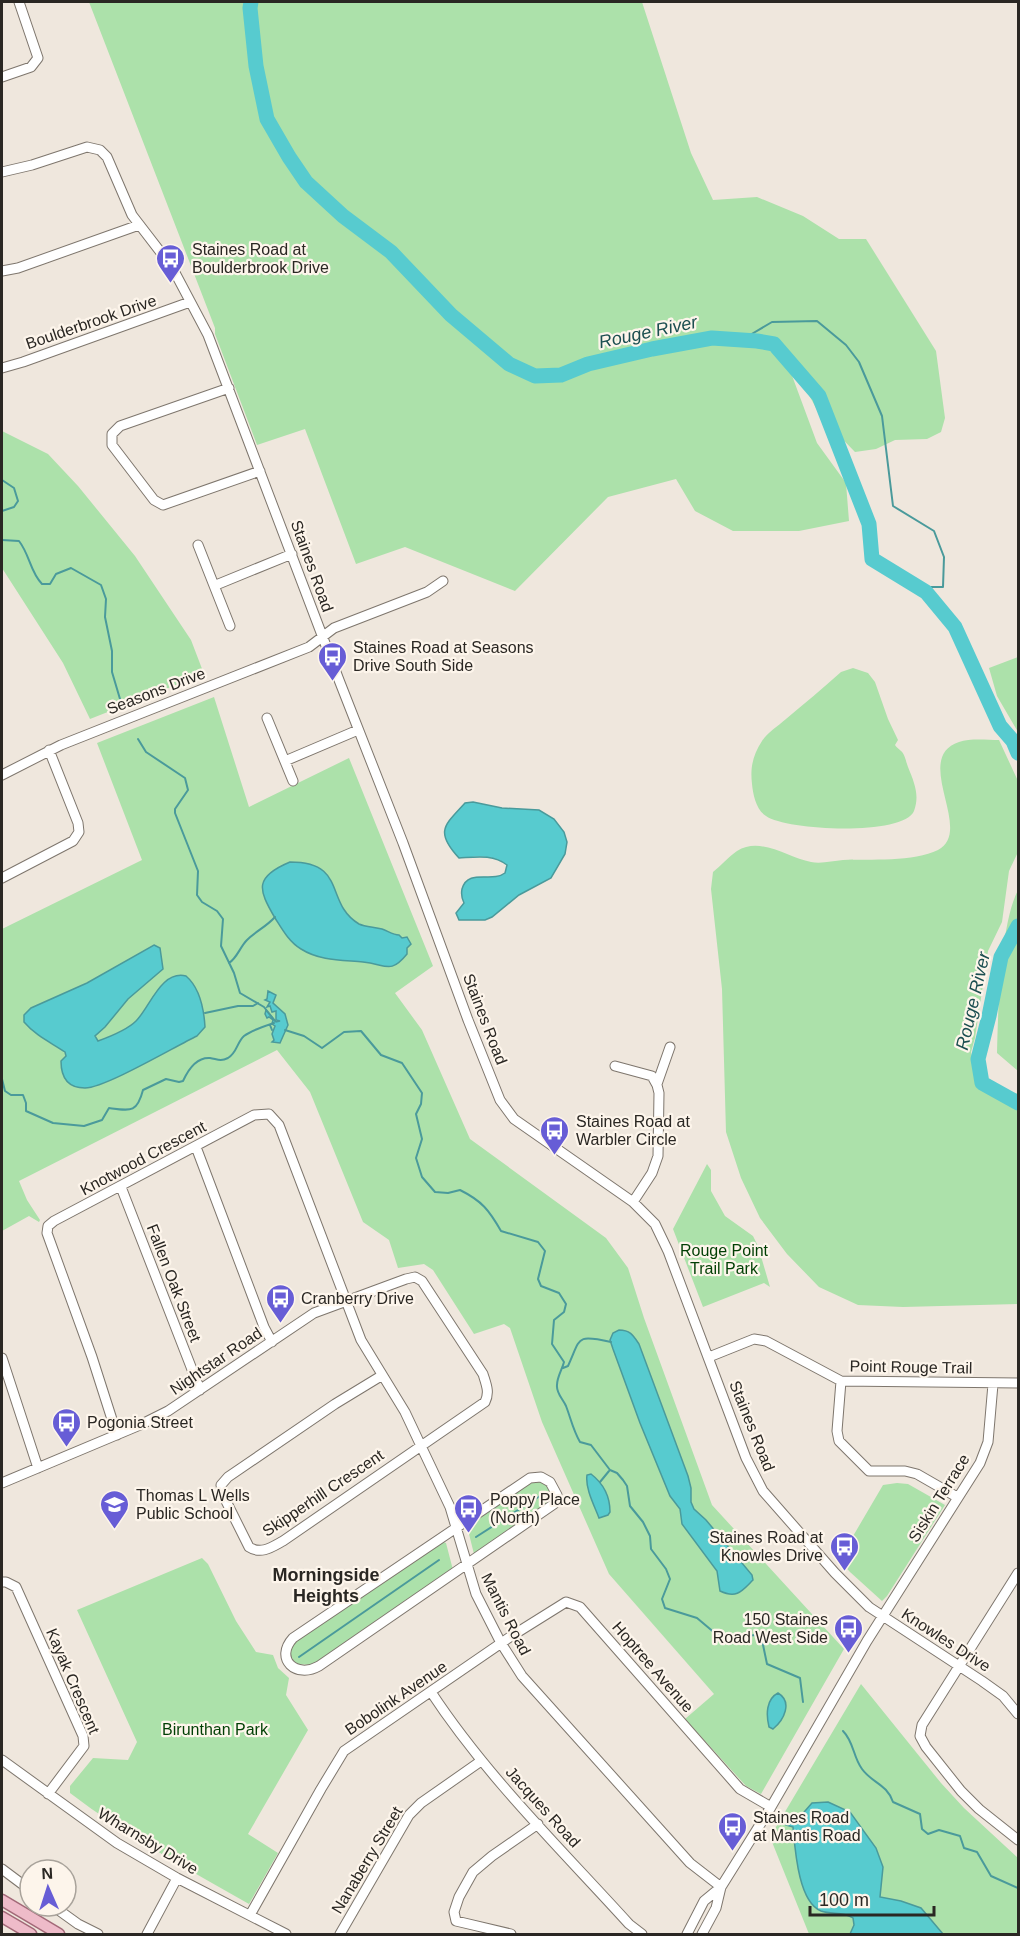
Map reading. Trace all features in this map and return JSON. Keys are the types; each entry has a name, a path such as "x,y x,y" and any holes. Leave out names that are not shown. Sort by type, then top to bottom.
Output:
{"main road":[{"path":"2,1900 59,1935"},
{"path":"2,1917 31,1935"}],"street":[{"path":"2,77 31,67 38,58 19,2"},
{"name":"Staines Road","path":"2,172 26,167 83,148 98,149 109,161 121,192 139,225 172,267 208,335 322,637 404,843 468,1020 500,1100 514,1119 633,1202 655,1224 669,1251 746,1458 763,1491 835,1573 882,1617"},
{"path":"2,272 139,225"},
{"name":"Boulderbrook Drive","path":"2,368 190,302"},
{"path":"229,388 120,426 112,434 112,446 154,500 163,505 260,471"},
{"path":"198,545 216,585 230,626"},
{"path":"216,585 292,554"},
{"name":"Seasons Drive","path":"2,775 49,750 309,647 334,628 427,592 443,581"},
{"path":"267,718 293,781"},
{"path":"285,761 358,730"},
{"path":"2,878 73,841 79,832 78,823 49,750"},
{"path":"657,1084 670,1047"},
{"path":"615,1066 652,1076 659,1093 658,1156 652,1173 633,1202"},
{"name":"Knotwood Crescent","path":"117,1435 92,1357 47,1233 48,1226 54,1221 122,1187 254,1115 269,1114 279,1125 346,1302"},
{"path":"196,1147 272,1342"},
{"name":"Fallen Oak Street","path":"122,1187 200,1390"},
{"name":"Nightstar Road","path":"2,1483 168,1411 314,1313 415,1277 422,1281 483,1374 488,1388 485,1402 422,1446"},
{"name":"Mantis Road","path":"346,1302 361,1340 405,1412 422,1446 450,1507 476,1594 501,1643 522,1676 682,1855 721,1887"},
{"name":"Point Rouge Trail","path":"709,1356 754,1339 766,1341 841,1381 1018,1383"},
{"path":"2,1358 3,1369 38,1468"},
{"name":"Skipperhill Crescent","path":"381,1376 335,1404 228,1477 221,1485 223,1495 249,1547 263,1551 284,1540 422,1446"},
{"path":"841,1381 837,1431 839,1441 869,1471 905,1471 917,1474 957,1497"},
{"name":"Siskin Terrace","path":"882,1617 980,1463 988,1442 993,1384"},
{"path":"541,1477 550,1482 557,1494 555,1504 467,1566 311,1671 302,1672 292,1667 287,1661 285,1653 287,1645 293,1638 530,1478 541,1477"},
{"path":"1018,1573 922,1725 920,1736 926,1748 961,1791 979,1809 1018,1840"},
{"name":"Kayak Crescent","path":"2,1582 16,1587 83,1736 84,1746 48,1794"},
{"name":"Hoptree Avenue","path":"501,1643 566,1602 579,1607 740,1790 771,1807"},
{"path":"687,1935 704,1901 721,1887 771,1807 882,1617"},
{"name":"Knowles Drive","path":"882,1617 1003,1696 1018,1714"},
{"name":"Bobolink Avenue","path":"250,1915 344,1751 501,1643"},
{"name":"Jacques Road","path":"431,1692 481,1761 629,1924 642,1935"},
{"name":"Wharnsby Drive","path":"2,1760 117,1843 177,1878 286,1935"},
{"name":"Nanaberry Street","path":"340,1935 409,1815 421,1803 481,1761"},
{"path":"511,1935 456,1921 454,1912 459,1897 473,1872 538,1824"},
{"path":"2,1869 18,1881"},
{"path":"147,1935 177,1878"},
{"path":"702,1935 716,1908 721,1887"},
{"path":"70,1918 98,1935"}],"green space":[{"path":"89,2 642,2 691,153 713,200 757,197 803,216 839,239 866,239 936,351 945,418 941,432 927,439 895,440 876,449 855,452 821,417 784,354 817,443 846,483 849,521 799,531 733,531 695,511 676,479 608,497 515,591 405,547 356,564 305,429 257,445 215,334 215,328"},
{"path":"2,431 48,454 78,486 135,556 191,640 204,674 90,719 63,663 2,568"},
{"path":"1018,657 1018,732 997,696 989,668"},
{"path":"853,668 868,673 875,682 898,740 895,745 904,754 914,783 916,805 914,811 906,819 868,828 819,828 778,821 766,816 757,806 752,784 751,772 754,756 759,746 770,732 841,672"},
{"path":"214,697 249,807 349,758 433,966 395,993 422,1030 470,1139 606,1238 628,1268 712,1505 844,1649 761,1794 746,1786 685,1719 714,1694 609,1574 542,1422 510,1328 504,1324 474,1334 433,1270 424,1264 398,1268 389,1240 363,1222 310,1092 277,1050 19,1181 27,1200 40,1220 39,1222 29,1216 2,1231 2,929 142,860 97,743","holes":["268,991 275,995 273,1003 285,1014 288,1024 280,1043 272,1041 275,1026 273,1020 269,1016 267,1018 265,1014 267,1011 276,1022 280,1021 276,1020 277,1012 272,1012 272,1008 268,1006 271,1001 265,1001 268,999"]},
{"path":"999,740 1018,781 1018,852 1009,871 1002,922 988,951 971,1052 980,1075 999,1088 1018,1094 1018,1304 903,1307 858,1305 819,1287 787,1254 760,1218 741,1178 726,1132 722,989 711,889 713,872 737,851 755,846 774,849 802,860 819,863 905,858 938,850 948,841 950,827 941,778 941,763 946,750 963,741"},
{"path":"1018,890 1018,1071 997,1053 999,993 1004,946 1007,924"},
{"name":"Rouge Point Trail Park","path":"707,1164 711,1170 711,1191 725,1216 753,1236 770,1287 764,1283 703,1307 673,1229"},
{"path":"533,1480 544,1481 548,1486 552,1493 551,1503 474,1554 467,1526"},
{"path":"908,1484 945,1505 882,1601 839,1560 883,1485"},
{"path":"443,1542 446,1543 453,1570 313,1665 296,1664 290,1655 292,1644"},
{"name":"Birunthan Park","path":"202,1558 208,1564 236,1621 256,1652 273,1655 278,1668 289,1678 286,1695 308,1730 248,1834 278,1853 249,1904 135,1838 70,1793 70,1786 93,1758 128,1760 137,1742 77,1610"},
{"path":"861,1684 941,1783 964,1808 1018,1858 1018,1934 809,1934 770,1837"}],"water":[{"path":"473,802 502,808 539,810 554,819 564,832 567,842 565,854 551,878 519,895 492,917 485,920 459,920 456,913 464,903 462,889 465,883 475,877 500,876 505,873 507,865 490,858 459,858 451,849 445,829 465,803"},
{"path":"290,862 308,864 320,869 328,876 348,915 359,924 382,929 402,938 407,937 411,944 407,948 407,954 396,964 387,967 323,958 308,953 293,943 275,918 263,891 265,879 270,873"},
{"path":"154,945 160,948 163,969 128,999 95,1036 98,1041 118,1033 136,1021 163,984 177,976 186,976 195,987 202,1007 205,1027 197,1036 108,1081 85,1088 69,1084 61,1067 61,1061 66,1056 65,1052 29,1027 24,1022 24,1015 31,1008 87,983"},
{"path":"268,991 276,995 273,1003 285,1014 288,1025 280,1043 272,1042 275,1026 272,1024 273,1020 267,1018 265,1014 266,1010 276,1022 280,1021 276,1020 276,1011 272,1012 270,1006 267,1007 270,1002 265,1000"},
{"path":"619,1330 631,1334 639,1344 688,1476 694,1509 752,1575 753,1580 739,1593 731,1594 720,1591 717,1571 682,1524 680,1509 670,1496 610,1340 613,1333"},
{"path":"591,1474 603,1486 609,1501 610,1512 599,1518 587,1485 587,1475"},
{"path":"778,1693 783,1697 786,1706 781,1721 773,1729 769,1727 768,1708 771,1699"},
{"path":"828,1802 850,1812 876,1848 883,1867 880,1897 921,1908 943,1934 850,1934 854,1925 853,1918 821,1911 813,1906 807,1897 799,1874 793,1827 786,1825 787,1819 798,1819 812,1803"}],"waterway":[{"name":"Rouge River","path":"251,2 256,66 267,119 306,182 343,216 391,252 451,315 509,364 535,376 561,375 588,364 712,338 774,344 819,396 869,524 872,559 926,592 955,627 1000,726 1013,741 1018,753"},
{"path":"750,335 772,322 817,321 846,345 859,362 882,416 893,506 934,531 944,557 943,587 931,587"},
{"path":"2,480 14,488 18,501 14,507 2,511"},
{"path":"2,540 19,541 42,584 50,584 56,574 71,568 101,585 106,599 105,617 112,651 112,672 120,699"},
{"path":"138,739 146,752 185,778 188,790 175,809 175,813 198,871 197,895 202,902 217,911 223,919 221,946 234,973 240,993 264,1007 275,1021"},
{"path":"229,963 247,940 275,917"},
{"name":"Rouge River","path":"1018,926 1001,957 978,1059 982,1083 1018,1103"},
{"path":"205,1013 238,1006 253,1006 258,1003"},
{"path":"2,1079 5,1091 11,1095 23,1095 26,1111 53,1123 84,1126 102,1120 109,1108 132,1109 138,1103 143,1090 166,1079 183,1081 190,1069 205,1058 221,1060 228,1058 244,1036 274,1023"},
{"path":"270,1025 272,1030"},
{"path":"285,1030 304,1036 322,1048 344,1032 361,1031 381,1055 402,1063 422,1093 421,1104 416,1114 422,1139 416,1158 422,1177 435,1192 448,1193 460,1190 468,1194 493,1217 501,1231 538,1242 545,1251 538,1279 541,1286 559,1293 566,1304 564,1312 554,1320 552,1344 564,1362 558,1379 558,1391 580,1442 591,1445 610,1470 617,1473 627,1486 630,1506 643,1522 650,1536 651,1549 666,1569 670,1579 662,1599 665,1608 697,1618 716,1634 731,1637 756,1635 762,1640 767,1664 800,1678 803,1702"},
{"path":"563,1368 568,1366 581,1340 591,1338 611,1342"},
{"path":"600,1482 609,1471"},
{"path":"476,1537 543,1494"},
{"path":"299,1657 439,1560"},
{"path":"843,1731 862,1769 887,1791 893,1802 920,1814 922,1829 928,1834 939,1830 960,1836 964,1848 977,1852 991,1876 1018,1888"}],"place":[{"name":"Staines Road at Boulderbrook Drive","path":"171,284"},
{"name":"Staines Road at Seasons Drive South Side","path":"332,682"},
{"name":"Staines Road at Warbler Circle","path":"555,1156"},
{"name":"Cranberry Drive","path":"280,1324"},
{"name":"Pogonia Street","path":"66,1448"},
{"name":"Thomas L Wells Public School","path":"115,1530"},
{"name":"Poppy Place (North)","path":"469,1534"},
{"name":"Staines Road at Knowles Drive","path":"844,1572"},
{"name":"150 Staines Road West Side","path":"849,1654"},
{"name":"Staines Road at Mantis Road","path":"732,1852"}],"district":[{"name":"Morningside Heights","path":"326,1585"}]}
